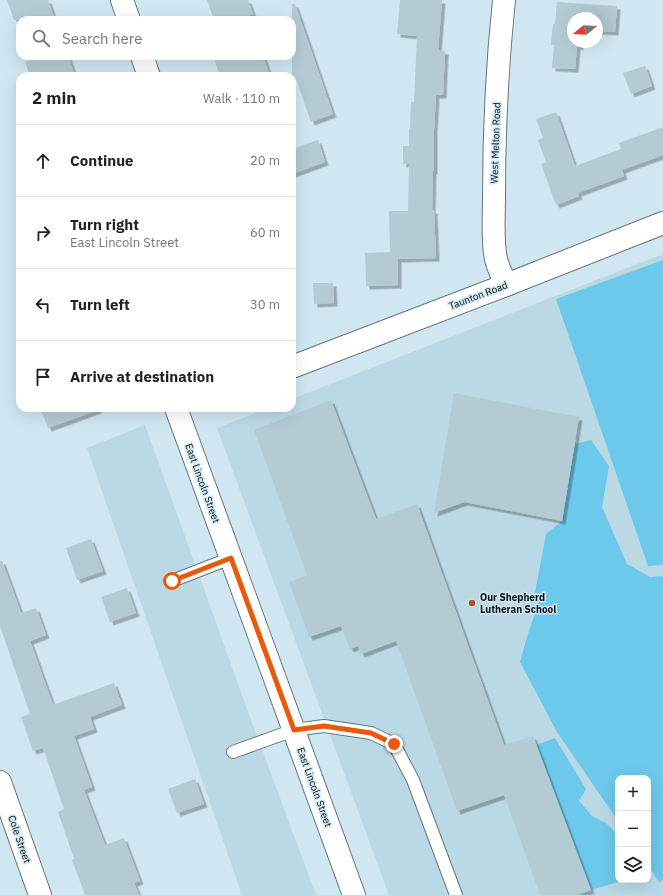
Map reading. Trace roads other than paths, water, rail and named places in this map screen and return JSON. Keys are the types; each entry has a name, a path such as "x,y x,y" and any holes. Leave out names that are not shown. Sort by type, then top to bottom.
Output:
{"street":[{"path":"122,0 128,16"},
{"name":"West Melton Road","path":"504,0 500,37 496,112 494,242 496,259 506,285"},
{"path":"143,60 148,72"},
{"name":"Taunton Road","path":"296,365 663,223"},
{"name":"East Lincoln Street","path":"181,412 231,558 354,895"},
{"name":"Cole Street","path":"0,782 40,895"}],"lane":[{"path":"172,581 231,558"},
{"path":"233,752 294,730 324,726 371,733 394,744 413,780 456,895"}],"place":[{"name":"Our Shepherd Lutheran School","path":"472,603"}]}
